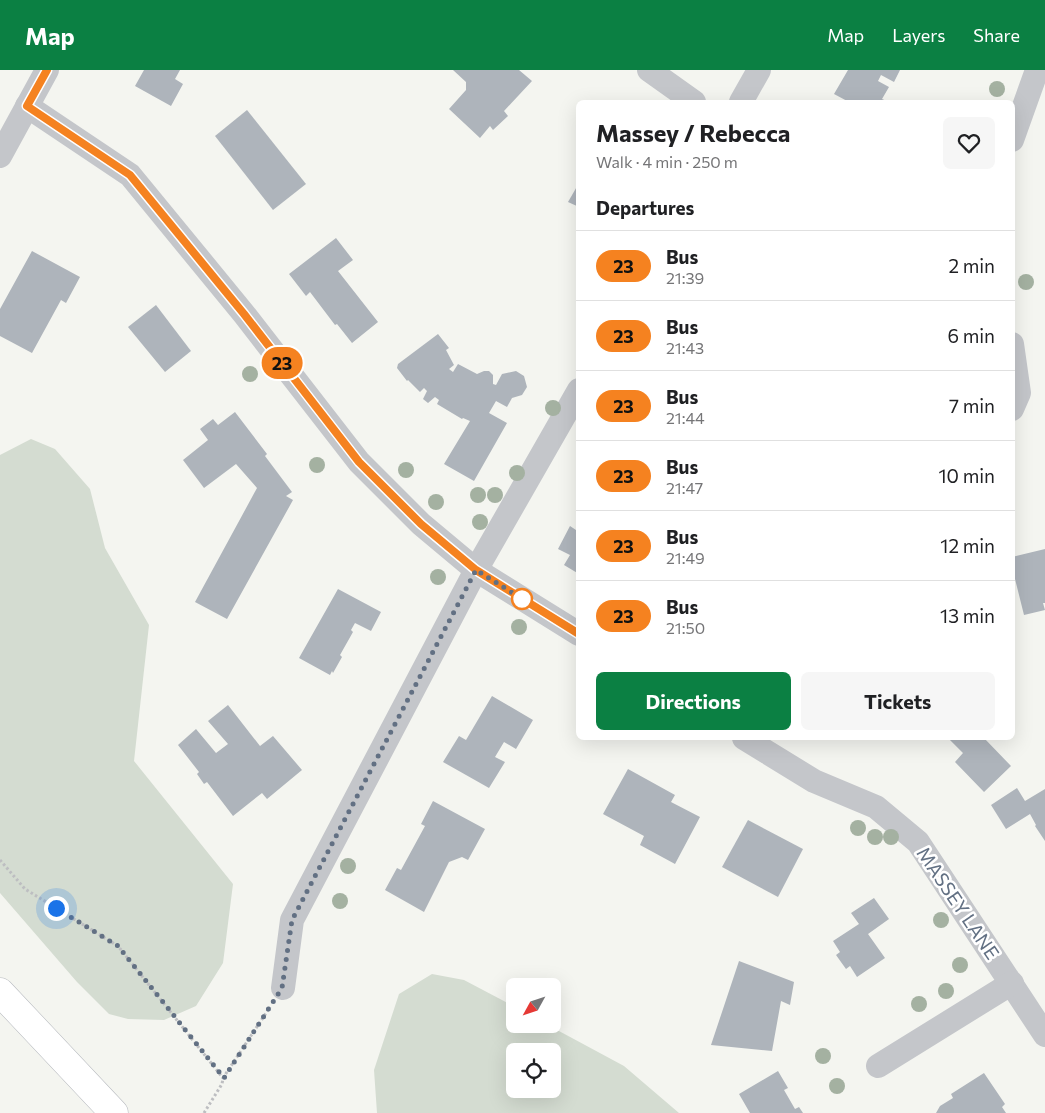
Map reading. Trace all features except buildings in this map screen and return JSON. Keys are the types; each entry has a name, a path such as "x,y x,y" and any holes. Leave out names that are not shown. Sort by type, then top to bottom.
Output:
{"main road":[{"path":"0,992 114,1113"}],"street":[{"path":"0,156 47,70"},
{"path":"649,70 691,100"},
{"path":"742,100 759,70"},
{"path":"1015,132 1037,70"},
{"path":"27,106 130,175 244,314 359,462 421,524 476,570 576,632"},
{"path":"1015,365 1019,393 1015,402"},
{"path":"282,988 292,920 476,570 576,395"},
{"name":"MASSEY LANE","path":"747,740 814,781 876,807 918,842 1045,1035"},
{"path":"878,1066 1012,983"}],"path":[{"path":"0,860 25,889 118,946 224,1078"},
{"path":"204,1113 224,1078 282,988"}],"shaded area":[{"path":"31,439 55,449 90,489 105,548 149,625 134,761 233,884 223,963 196,1006 164,1020 128,1019 109,1014 77,982 0,893 0,455"},
{"path":"432,974 464,980 506,1002 506,1033 561,1032 624,1066 679,1113 377,1113 374,1070 399,994"}],"bus line":[{"name":"23","path":"47,70 27,106 130,175 244,314 359,462 421,524 476,570 576,632"}],"route":[{"path":"56,908 118,946 224,1078 282,988 292,920 476,570 524,600 522,599"}]}
